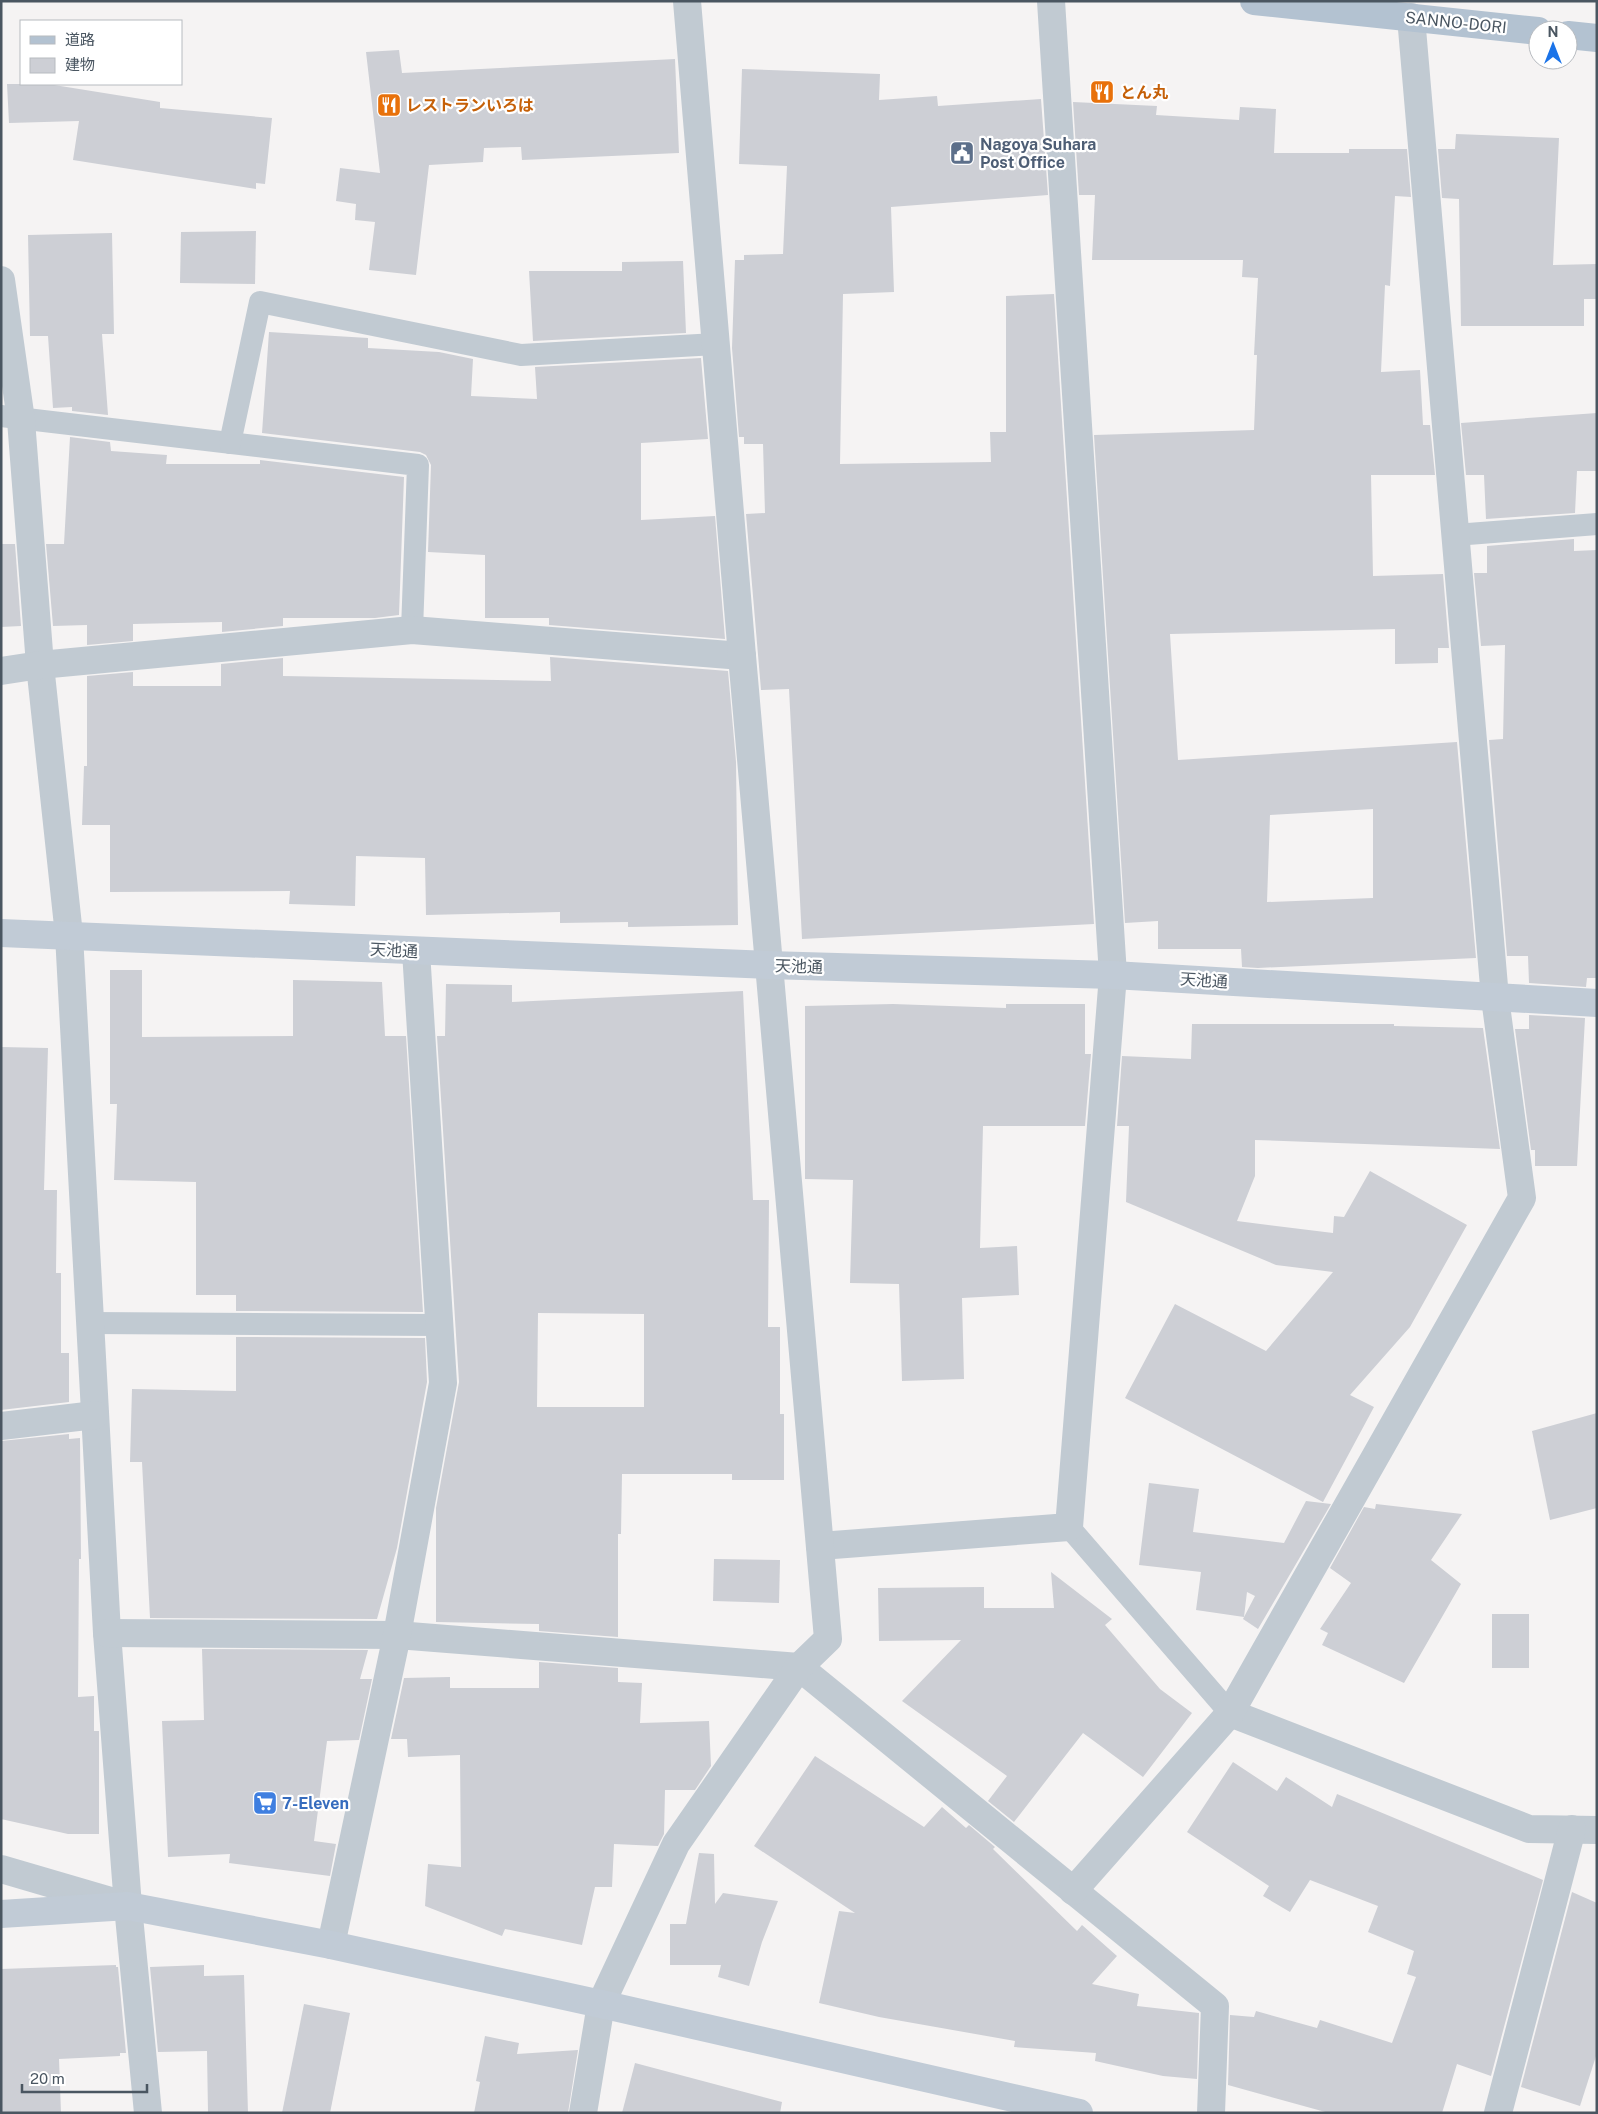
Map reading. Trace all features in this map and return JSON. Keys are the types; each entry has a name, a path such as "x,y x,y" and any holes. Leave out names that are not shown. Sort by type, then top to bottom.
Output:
{"main road":[{"name":"SANNO-DORI","path":"1254,1 1411,16 1528,30"},
{"path":"1578,36 1597,38"}],"street":[{"path":"583,2113 601,2004 676,1844 800,1667 828,1639 768,965 687,1"},
{"path":"820,1546 1069,1527 1113,975 1051,1"},
{"path":"1073,1891 1230,1713 1522,1198 1495,998 1411,16"},
{"path":"1,280 11,418 69,935 107,1632 128,1906 148,2113"},
{"path":"1,671 40,665 412,630 742,656"},
{"name":"天池通","path":"1,933 768,965 1113,975 1597,1003"},
{"path":"331,1945 397,1635 443,1383 416,951"},
{"path":"1,1426 95,1415"},
{"path":"107,1632 397,1635 800,1667 1214,2006 1211,2113"},
{"path":"1230,1713 1529,1828 1584,1829 1498,2113"},
{"path":"1,1870 128,1906 331,1945 601,2004 1079,2113"},
{"path":"1,1914 128,1906"}],"lane":[{"path":"230,443 260,302 520,355 716,344"},
{"path":"11,418 418,464 412,630"},
{"path":"1456,535 1597,524"},
{"path":"90,1323 439,1325"},
{"path":"1069,1527 1230,1713"}],"building":[{"path":"399,50 402,73 675,59 679,153 522,160 521,147 484,148 483,162 429,165 416,275 369,270 375,222 355,220 356,204 336,201 340,168 380,173 366,52"},
{"path":"742,69 880,74 879,100 937,96 938,106 1041,99 1048,195 891,207 894,292 843,294 840,464 991,462 990,432 1006,432 1006,296 1054,294 1094,924 802,939 789,689 761,690 746,514 765,513 763,444 744,444 744,437 739,437 732,348 735,260 744,260 744,255 783,254 787,166 739,164"},
{"path":"7,84 54,85 160,102 160,108 272,118 265,184 256,183 256,189 73,160 79,121 9,123"},
{"path":"1073,102 1157,106 1156,115 1239,120 1240,107 1276,109 1274,153 1349,153 1349,149 1407,149 1411,197 1395,196 1390,286 1385,285 1381,372 1420,370 1423,425 1430,425 1435,475 1371,475 1373,576 1443,574 1449,648 1438,648 1438,663 1395,664 1395,629 1170,634 1178,760 1457,742 1476,958 1258,968 1242,967 1241,949 1158,949 1158,921 1125,923 1094,435 1254,430 1257,355 1254,355 1258,278 1242,277 1243,260 1092,260 1095,195 1079,195","holes":["1373,809 1373,898 1267,902 1270,815"]},
{"path":"1456,134 1559,138 1553,265 1597,264 1597,299 1584,299 1584,326 1461,326 1459,199 1442,198 1438,149 1455,149"},
{"path":"256,231 255,284 180,283 181,232"},
{"path":"112,233 114,334 102,334 108,415 72,411 72,407 53,408 48,336 30,336 28,235"},
{"path":"683,261 686,333 533,341 529,271 622,271 622,262"},
{"path":"269,332 368,338 368,348 439,352 473,359 471,396 537,399 535,367 701,358 708,439 641,443 641,520 715,516 725,639 549,625 549,618 485,618 485,555 428,552 431,465 426,455 420,452 262,433"},
{"path":"1597,413 1597,471 1577,471 1575,513 1486,519 1484,475 1466,475 1461,423"},
{"path":"70,437 110,442 111,451 167,455 166,464 260,464 260,460 404,477 399,615 375,618 283,618 283,626 222,632 222,622 133,624 133,641 87,645 87,625 53,626 46,544 64,544"},
{"path":"1574,539 1574,551 1597,550 1597,978 1587,978 1586,987 1529,983 1528,956 1507,956 1489,740 1503,739 1505,645 1481,646 1474,573 1487,573 1487,546"},
{"path":"1,544 15,544 21,626 1,627"},
{"path":"550,657 728,671 736,762 738,925 628,927 628,922 560,923 560,912 426,915 425,858 356,856 355,906 289,904 290,891 110,892 110,825 82,825 84,766 87,766 87,676 133,672 133,686 221,686 221,664 283,658 283,676 551,681"},
{"path":"110,970 142,970 142,1037 293,1036 293,980 382,982 385,1036 406,1036 423,1312 236,1311 236,1295 196,1295 196,1182 114,1180 117,1104 110,1104"},
{"path":"446,984 512,985 512,1002 743,991 753,1200 769,1200 768,1327 780,1327 780,1414 784,1414 784,1480 732,1480 732,1474 622,1474 621,1534 618,1534 618,1637 539,1631 539,1624 436,1622 436,1508 459,1382 437,1036 445,1036","holes":["538,1313 644,1314 644,1407 537,1407"]},
{"path":"893,1004 1006,1008 1006,1004 1085,1004 1085,1054 1091,1054 1085,1126 983,1126 980,1248 1017,1246 1019,1295 962,1298 964,1379 902,1381 899,1284 850,1283 853,1180 805,1179 805,1006"},
{"path":"1529,1015 1585,1018 1577,1166 1535,1166 1535,1150 1531,1150 1515,1029 1529,1029"},
{"path":"1192,1024 1394,1024 1394,1026 1483,1028 1500,1149 1255,1140 1255,1176 1237,1221 1333,1233 1334,1216 1344,1217 1370,1171 1467,1225 1410,1327 1350,1395 1374,1407 1323,1502 1125,1398 1175,1304 1266,1351 1333,1272 1276,1265 1126,1202 1129,1126 1117,1126 1122,1056 1191,1059"},
{"path":"1,1047 48,1048 44,1190 57,1190 56,1273 61,1273 61,1353 69,1353 69,1402 1,1410"},
{"path":"236,1337 425,1338 427,1382 397,1548 377,1619 150,1618 142,1462 130,1462 132,1389 236,1391"},
{"path":"1597,1413 1597,1508 1550,1520 1532,1431"},
{"path":"69,1434 69,1439 80,1438 81,1559 79,1559 78,1697 94,1696 94,1731 99,1731 99,1834 68,1834 1,1819 1,1441"},
{"path":"1149,1483 1199,1489 1193,1532 1284,1543 1306,1501 1331,1504 1258,1629 1243,1619 1255,1596 1247,1592 1244,1617 1196,1610 1201,1572 1139,1565"},
{"path":"1376,1504 1462,1514 1431,1560 1461,1584 1404,1683 1322,1645 1328,1633 1320,1629 1351,1583 1330,1568 1364,1507 1375,1509"},
{"path":"714,1559 780,1560 779,1603 713,1601"},
{"path":"1051,1572 1112,1619 1105,1625 1160,1689 1192,1713 1143,1777 1083,1733 1014,1822 988,1801 1007,1776 902,1701 961,1640 879,1641 878,1588 984,1587 984,1608 1054,1608"},
{"path":"1492,1614 1529,1614 1529,1668 1492,1668"},
{"path":"202,1649 368,1650 360,1679 372,1679 359,1740 327,1741 314,1841 336,1844 330,1876 229,1863 230,1854 168,1857 162,1721 204,1720"},
{"path":"539,1662 618,1668 618,1682 642,1683 640,1723 709,1721 711,1766 695,1790 665,1790 664,1834 658,1846 614,1844 612,1887 595,1887 582,1945 505,1929 502,1936 425,1906 428,1864 461,1867 460,1755 408,1757 407,1739 391,1739 404,1678 450,1677 450,1688 539,1688"},
{"path":"815,1756 924,1827 942,1807 966,1828 969,1825 995,1847 993,1849 1077,1931 1082,1925 1117,1956 1092,1984 1139,1994 1137,2006 1199,2013 1197,2079 1163,2076 1095,2061 1096,2053 1014,2047 1015,2041 879,2017 819,2003 839,1911 855,1913 754,1846"},
{"path":"1233,1762 1277,1791 1286,1777 1332,1807 1337,1794 1543,1880 1491,2076 1457,2064 1442,2113 1329,2113 1228,2085 1230,2015 1254,2017 1256,2011 1317,2028 1320,2020 1392,2043 1416,1977 1407,1974 1414,1951 1368,1932 1378,1906 1310,1880 1290,1912 1263,1896 1269,1886 1187,1832"},
{"path":"699,1853 714,1854 715,1904 723,1893 778,1901 762,1942 749,1986 718,1977 721,1965 670,1965 670,1924 686,1924"},
{"path":"1572,1892 1597,1903 1597,2053 1580,2106 1521,2087"},
{"path":"116,1965 118,1967 126,2053 120,2053 120,2056 59,2059 61,2113 1,2113 1,1969"},
{"path":"204,1965 204,1976 244,1975 248,2113 208,2113 207,2051 158,2052 150,1967"},
{"path":"304,2004 350,2013 330,2113 282,2113"},
{"path":"485,2036 519,2043 517,2054 578,2050 568,2113 474,2113 480,2082 476,2081"},
{"path":"635,2063 782,2102 780,2113 622,2113"}],"place":[{"name":"とん丸","path":"1102,92"},
{"name":"レストランいろは","path":"389,105"},
{"name":"Nagoya Suhara Post Office","path":"962,153"},
{"name":"7-Eleven","path":"265,1803"}]}
